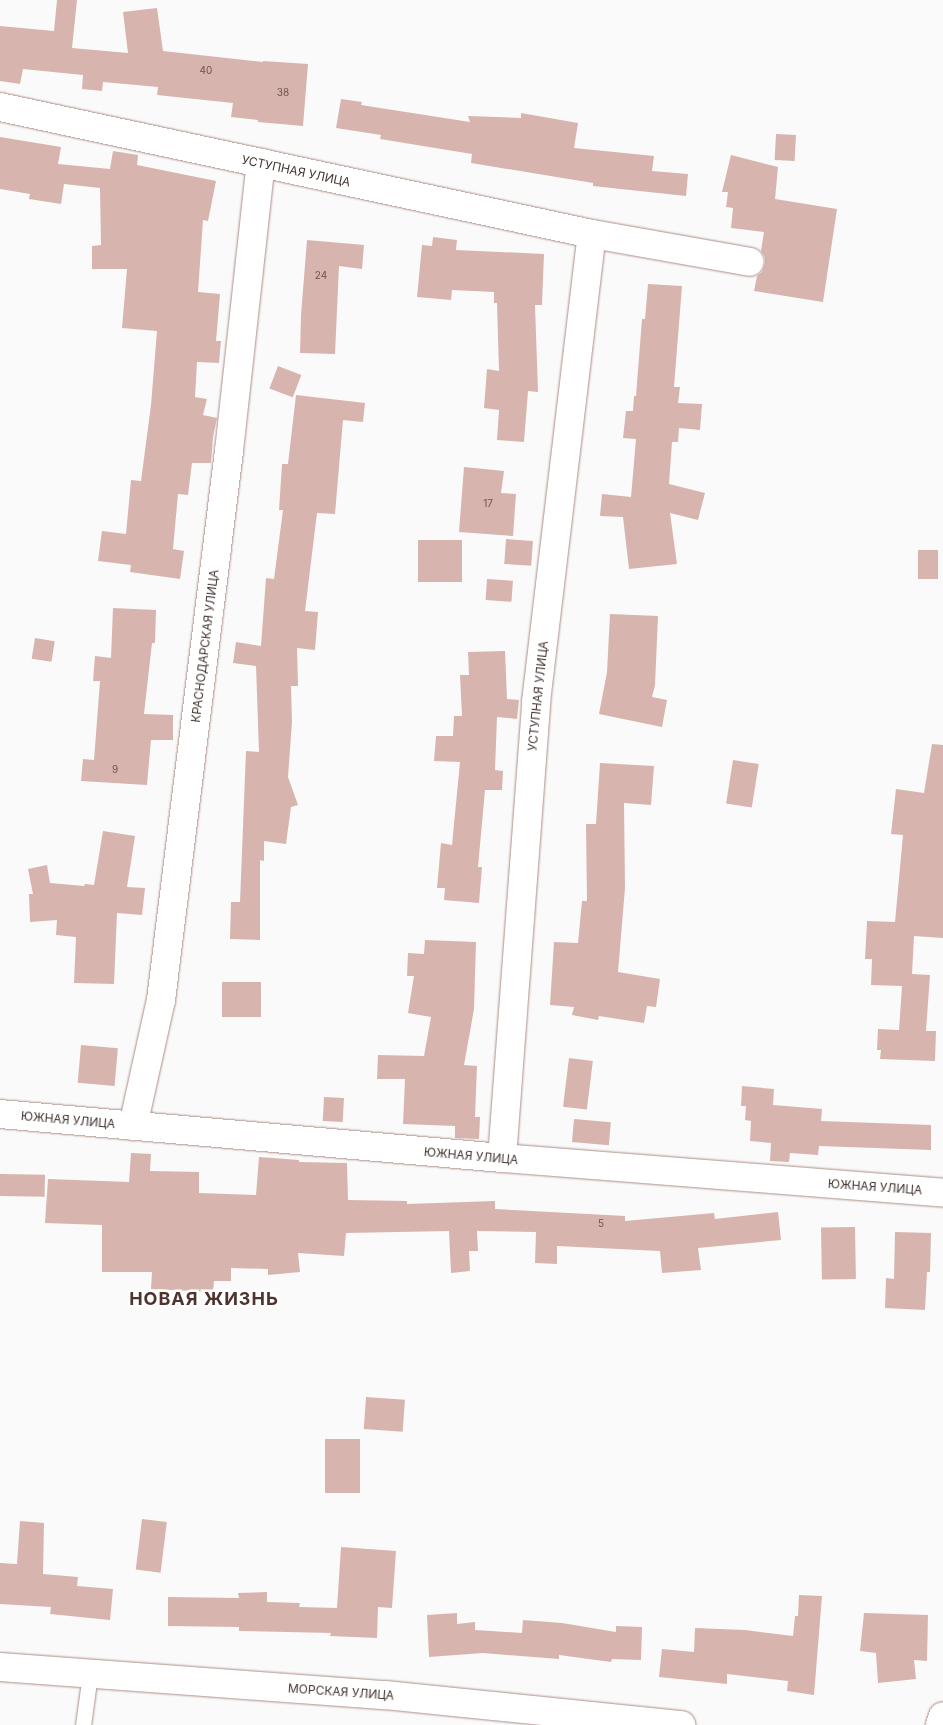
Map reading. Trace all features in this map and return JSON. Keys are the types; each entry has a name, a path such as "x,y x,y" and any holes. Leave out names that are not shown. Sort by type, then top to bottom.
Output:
{"street":[{"name":"УСТУПНАЯ УЛИЦА","path":"0,107 592,234 750,262"},
{"name":"КРАСНОДАРСКАЯ УЛИЦА","path":"133,1126 161,1000 230,451 261,164"},
{"name":"УСТУПНАЯ УЛИЦА","path":"502,1158 536,702 592,234"},
{"name":"ЮЖНАЯ УЛИЦА","path":"0,1114 502,1158 943,1193"},
{"name":"МОРСКАЯ УЛИЦА","path":"0,1667 385,1695 681,1725"},
{"path":"940,1725 943,1716"}],"lane":[{"path":"83,1725 90,1674"}],"building":[{"path":"57,0 77,0 72,48 128,53 123,12 157,8 163,51 263,62 308,64 303,126 258,122 258,120 231,117 233,103 157,95 158,87 103,82 102,91 82,89 83,75 23,69 20,84 0,81 0,26 54,31"},
{"path":"341,99 362,102 361,105 470,122 468,116 521,118 521,113 578,123 574,148 654,156 652,171 688,174 686,196 593,186 593,183 471,163 472,154 380,139 381,135 336,128"},
{"path":"776,134 796,135 795,161 775,160"},
{"path":"0,137 61,147 58,164 110,169 113,151 138,155 137,165 216,181 208,221 203,220 198,292 220,294 216,341 221,341 219,363 197,362 195,397 207,399 203,415 217,418 211,463 192,463 188,495 178,494 173,549 184,551 180,579 130,572 131,565 98,561 102,531 126,534 131,480 141,481 151,405 157,331 122,328 127,269 92,269 92,246 101,245 100,188 64,184 61,204 29,199 30,194 0,189"},
{"path":"731,155 778,167 775,199 837,209 823,302 754,291 757,276 762,272 765,264 765,257 761,251 764,232 731,228 733,208 726,207 728,192 722,192"},
{"path":"433,237 457,240 456,250 544,254 542,305 535,305 538,392 528,391 524,442 497,440 499,410 484,408 487,369 499,371 497,303 494,303 494,292 452,290 451,300 417,297 422,245 432,246"},
{"path":"307,240 364,245 362,269 339,266 335,354 300,353"},
{"path":"648,284 682,286 674,387 680,387 678,403 702,404 700,430 679,428 678,442 672,442 669,484 705,493 698,520 670,513 677,564 629,569 623,517 600,516 602,494 631,497 636,439 623,438 626,411 633,411 634,396 636,396 642,319 645,319"},
{"path":"278,366 301,375 293,397 269,388"},
{"path":"296,395 365,403 363,422 343,420 335,514 317,513 305,611 318,612 315,650 297,648 298,686 291,686 292,722 288,777 298,805 291,807 286,844 264,841 264,861 260,860 260,940 230,939 231,902 240,902 246,751 259,752 256,666 233,663 236,642 261,646 266,578 274,579 283,510 279,510 282,464 288,464"},
{"path":"464,467 504,471 501,493 516,494 513,536 459,532"},
{"path":"506,539 533,541 531,566 504,564"},
{"path":"418,540 462,540 462,582 418,582"},
{"path":"918,550 938,550 938,579 918,579"},
{"path":"487,579 513,581 511,602 486,600"},
{"path":"113,608 156,610 155,643 152,643 144,714 173,715 173,740 151,740 147,785 81,781 83,759 94,760 100,681 93,681 95,656 111,658"},
{"path":"610,614 658,616 655,685 652,697 667,700 662,727 599,714 607,672"},
{"path":"35,638 55,641 51,662 32,659"},
{"path":"505,651 507,699 519,700 517,719 497,717 495,770 503,771 502,790 485,790 478,867 482,867 479,903 444,900 445,888 437,888 441,843 452,845 460,762 434,761 436,736 453,736 454,716 462,716 460,675 469,675 468,652"},
{"path":"932,744 943,745 943,938 914,936 912,974 930,975 926,1031 936,1031 935,1061 880,1059 881,1050 877,1050 878,1029 899,1030 902,986 871,985 872,959 865,959 867,921 895,922 903,835 891,834 896,789 924,793"},
{"path":"733,760 759,764 752,808 726,803"},
{"path":"600,763 654,766 651,805 624,803 625,888 618,972 660,979 656,1007 647,1006 644,1023 599,1016 598,1020 572,1015 574,1007 550,1005 554,942 578,943 582,901 587,901 586,824 596,824"},
{"path":"103,831 135,836 127,887 145,888 142,915 117,913 114,984 74,983 76,937 56,935 57,920 30,922 29,894 33,894 28,869 47,865 50,883 94,885"},
{"path":"425,940 476,942 474,1009 464,1065 477,1066 475,1117 480,1117 479,1139 455,1138 455,1126 403,1124 405,1079 377,1079 378,1055 424,1056 431,1017 408,1013 414,976 407,976 408,953 424,954"},
{"path":"222,982 261,982 261,1017 222,1017"},
{"path":"81,1045 118,1048 115,1086 78,1083"},
{"path":"569,1058 593,1061 587,1110 563,1107"},
{"path":"742,1086 774,1089 773,1105 822,1109 821,1121 931,1125 931,1150 819,1146 818,1155 790,1153 789,1162 770,1161 771,1143 750,1141 751,1121 745,1120 746,1106 741,1106"},
{"path":"324,1097 344,1098 343,1122 323,1121"},
{"path":"574,1119 611,1122 609,1145 572,1142"},
{"path":"131,1153 151,1154 150,1171 199,1172 199,1193 256,1195 259,1157 299,1160 299,1162 347,1163 348,1200 407,1201 407,1204 495,1201 495,1209 625,1216 625,1221 714,1213 715,1219 778,1212 781,1240 698,1248 701,1270 662,1273 660,1251 557,1246 557,1264 535,1263 536,1232 477,1231 478,1251 469,1251 470,1271 451,1273 449,1231 346,1233 344,1256 298,1253 300,1272 268,1275 268,1269 231,1268 231,1281 214,1281 213,1292 151,1289 152,1272 102,1272 102,1225 45,1223 48,1179 129,1182"},
{"path":"0,1174 45,1175 45,1197 0,1196"},
{"path":"855,1227 856,1279 822,1280 821,1228"},
{"path":"895,1232 931,1233 930,1272 927,1272 925,1310 885,1308 886,1278 894,1279"},
{"path":"366,1397 405,1400 403,1432 364,1429"},
{"path":"325,1439 360,1439 360,1493 325,1493"},
{"path":"142,1519 167,1522 161,1573 136,1570"},
{"path":"20,1521 44,1523 43,1574 78,1577 77,1586 113,1589 110,1620 50,1614 51,1607 0,1604 0,1563 17,1564"},
{"path":"341,1547 396,1551 392,1608 378,1607 377,1638 330,1636 331,1633 239,1631 239,1627 168,1626 168,1597 239,1598 238,1593 267,1592 267,1602 300,1603 299,1607 337,1608"},
{"path":"799,1595 822,1596 814,1695 787,1691 788,1681 727,1674 727,1684 659,1677 662,1649 694,1652 695,1628 745,1630 793,1636 795,1616 798,1616"},
{"path":"457,1613 457,1624 475,1622 475,1630 522,1633 523,1620 562,1623 616,1632 616,1626 642,1627 641,1660 612,1659 611,1662 559,1655 559,1659 483,1653 429,1657 427,1615"},
{"path":"864,1613 928,1615 927,1661 914,1660 916,1679 878,1683 876,1653 860,1651"}],"district":[{"name":"НОВАЯ ЖИЗНЬ","path":"204,1299"}]}
